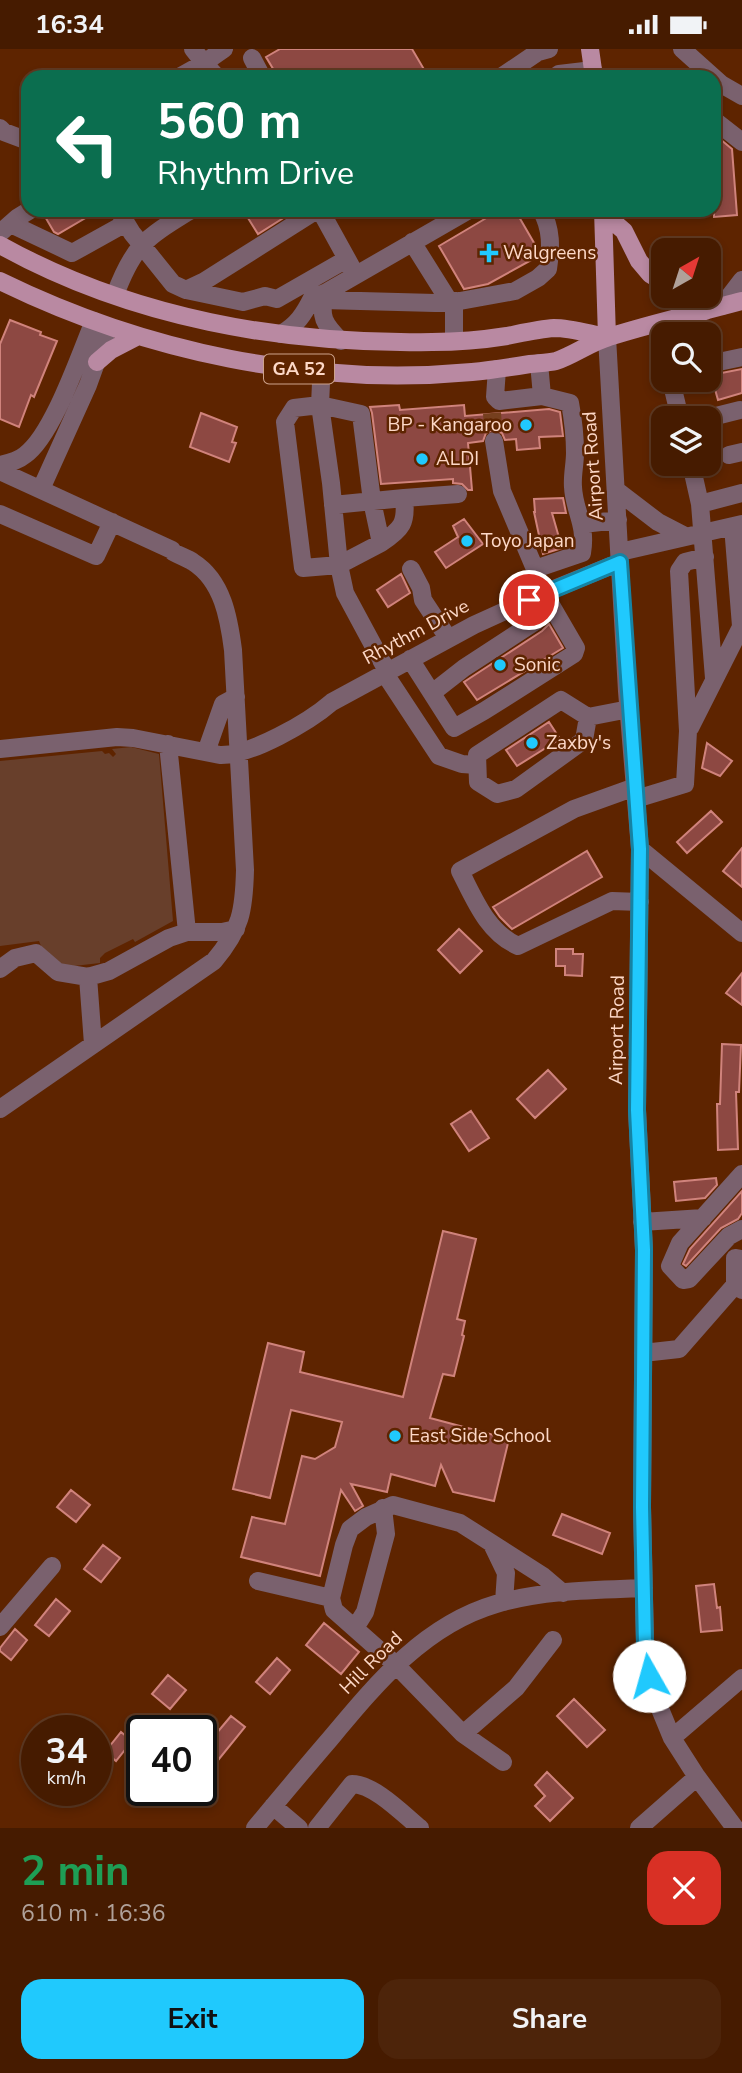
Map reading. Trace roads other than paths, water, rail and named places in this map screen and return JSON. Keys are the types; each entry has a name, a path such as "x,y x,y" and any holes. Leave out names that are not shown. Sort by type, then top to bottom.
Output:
{"main road":[{"path":"590,49 593,70"},
{"name":"Airport Road","path":"603,217 607,337"},
{"path":"609,217 624,231 639,261 651,275"},
{"name":"GA 52","path":"0,245 70,278 115,295 198,320 281,334 379,343 489,339 555,328 607,337"},
{"name":"GA 52","path":"0,281 101,324 224,357 320,372 404,375 497,369 556,361 607,337 742,301"},
{"path":"97,362 123,342 138,336"}],"street":[{"path":"185,70 198,56 223,49"},
{"path":"511,70 538,52 549,49"},
{"path":"682,49 701,70"},
{"path":"198,56 211,70"},
{"path":"251,58 258,70"},
{"path":"721,90 742,96"},
{"path":"721,126 742,142"},
{"path":"1,131 21,138"},
{"path":"6,228 21,217"},
{"path":"6,228 72,253 122,217 173,284 187,290 243,302 265,296 277,299 412,243 457,217"},
{"path":"115,295 133,254 155,232 164,217"},
{"path":"187,290 307,217"},
{"path":"322,217 351,267"},
{"path":"281,334 293,327 312,298 324,296 435,303 515,291 548,269 551,248 549,223 545,217"},
{"path":"412,243 451,301 454,341"},
{"path":"341,341 323,321 324,296 351,267"},
{"path":"713,309 742,280"},
{"path":"41,489 97,362 101,324"},
{"path":"0,464 25,456 42,437 101,324"},
{"name":"Airport Road","path":"607,337 640,849 637,1110 642,1221 645,1644 649,1676 672,1738 735,1828"},
{"path":"721,361 742,357"},
{"path":"539,363 542,396"},
{"path":"494,441 502,491 535,569 582,553 583,524 573,489 575,453 570,403 542,396 495,407 497,369"},
{"path":"320,372 320,405 339,565 345,593 387,671 389,680 439,756 462,764 477,765"},
{"path":"381,543 372,501 361,414 320,405 293,408 285,422 303,568 339,565 381,543 397,532 406,514 404,498"},
{"path":"721,415 740,410"},
{"path":"0,471 172,549 194,563 211,580 219,593 228,615 233,650 245,870 245,899 236,929 214,961 0,1109"},
{"path":"706,476 700,504 714,678"},
{"path":"616,490 658,522 685,536"},
{"path":"700,504 742,493"},
{"path":"333,505 458,494"},
{"path":"0,514 96,556 112,522"},
{"path":"583,524 618,520"},
{"path":"688,731 742,626 737,525"},
{"name":"Rhythm Drive","path":"239,754 321,712 332,702 448,638 620,557 685,536 737,525"},
{"path":"640,902 612,901 518,946 496,933 478,907 460,871 574,809 685,784 688,731 679,571 685,562 705,557"},
{"path":"411,569 421,588 414,602 448,638"},
{"path":"410,659 454,728 574,654 576,648 556,616 539,596"},
{"path":"536,621 539,596"},
{"path":"432,693 536,621 547,615 556,616"},
{"path":"206,752 223,704 236,697"},
{"path":"589,717 584,740 516,789 497,794 478,782 477,755 561,700 589,717 629,709"},
{"path":"0,749 117,737 220,755 239,754"},
{"path":"168,744 187,932"},
{"path":"640,849 742,933"},
{"path":"0,969 15,958 36,953 58,972 88,977 110,971 169,938 187,932 222,932 236,929"},
{"path":"88,977 93,1044"},
{"path":"742,1174 680,1243 670,1266 683,1280 690,1279 729,1236 742,1229"},
{"path":"642,1221 703,1217"},
{"path":"643,1353 679,1349 739,1288 738,1259 720,1246"},
{"path":"503,1762 463,1734 395,1664 334,1611 331,1598 344,1545 350,1529 366,1517 393,1505 460,1523 543,1576 563,1593"},
{"path":"355,1628 365,1612 386,1534 383,1508"},
{"path":"493,1545 506,1573 504,1602"},
{"path":"0,1627 52,1566"},
{"path":"258,1581 331,1598"},
{"name":"Hill Road","path":"255,1828 395,1664 426,1639 464,1616 504,1602 533,1596 643,1588"},
{"path":"463,1734 516,1688 552,1640"},
{"path":"672,1738 742,1678"},
{"path":"639,1828 697,1777"},
{"path":"317,1828 352,1784 359,1784 377,1794 413,1826"},
{"path":"273,1806 299,1828"}],"tunnel":[{"path":"492,413 494,441"}],"place":[{"name":"Walgreens","path":"489,253"},
{"name":"BP - Kangaroo","path":"526,425"},
{"name":"ALDI","path":"422,459"},
{"name":"Toyo Japan","path":"467,541"},
{"name":"Sonic","path":"500,665"},
{"name":"Zaxby's","path":"532,743"},
{"name":"East Side School","path":"395,1436"}]}
